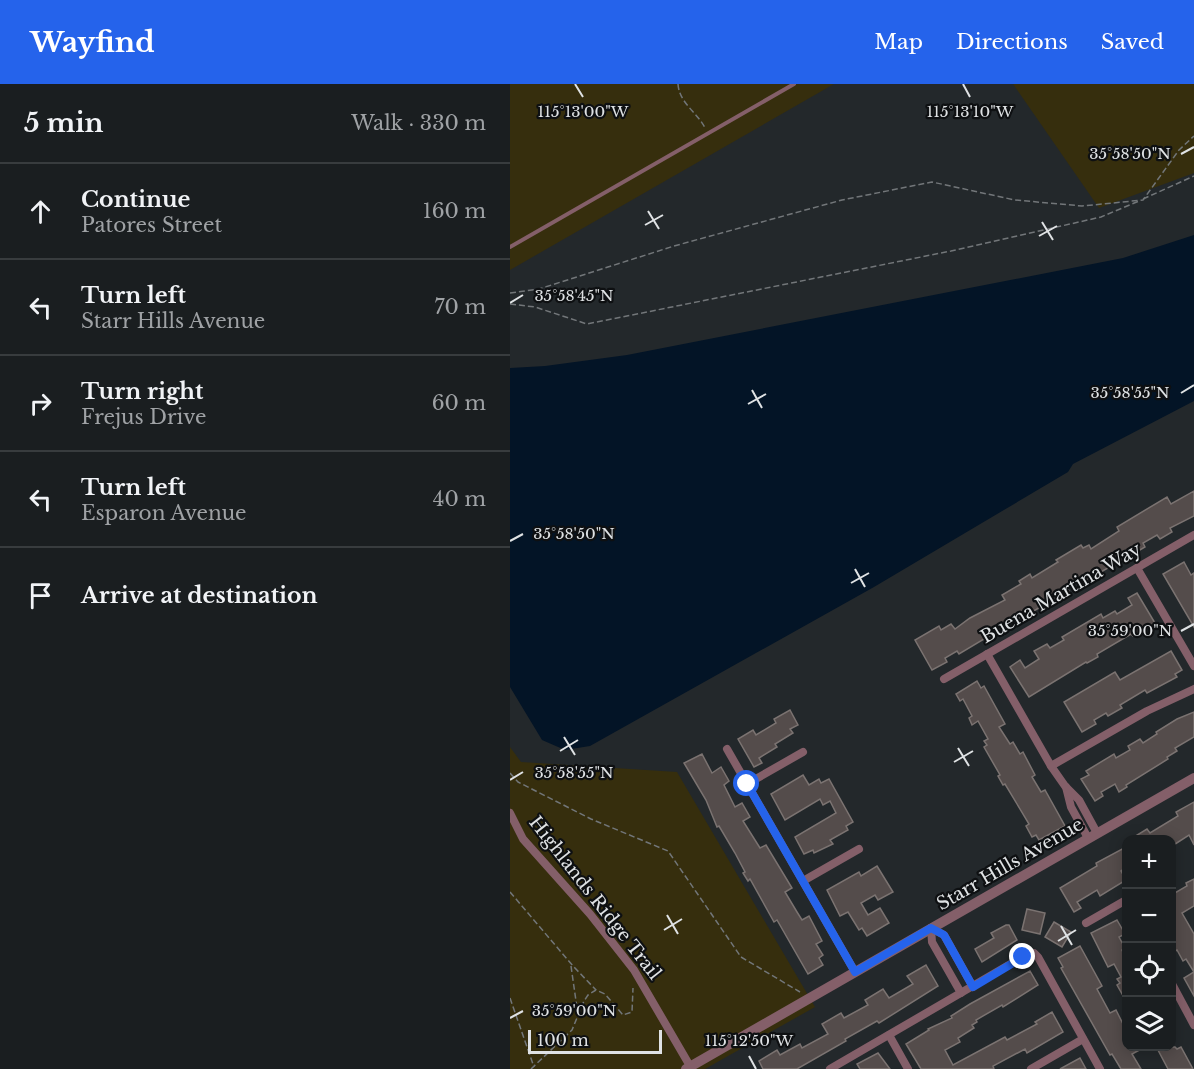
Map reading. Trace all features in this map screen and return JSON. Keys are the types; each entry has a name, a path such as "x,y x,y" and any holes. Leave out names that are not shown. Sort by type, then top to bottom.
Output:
{"street":[{"name":"Buena Martina Way","path":"944,679 1194,535"},
{"path":"1137,568 1194,666"},
{"path":"987,654 1051,766 1065,786 1079,800 1093,835"},
{"path":"1051,766 1147,711 1194,689"},
{"path":"727,749 855,972"},
{"path":"747,784 803,752"},
{"name":"Starr Hills Avenue","path":"688,1068 1194,778"},
{"path":"1065,786 1076,816 1093,835"},
{"name":"Highlands Ridge Trail","path":"510,813 523,838 590,914 634,970 688,1068"},
{"path":"803,881 859,849"},
{"path":"1086,923 1122,903"},
{"path":"931,928 944,935 973,987"},
{"path":"931,928 932,942 961,993"},
{"path":"830,1069 1026,955 1034,953 1100,1069"},
{"path":"1176,991 1194,1025"},
{"path":"889,1035 908,1069"},
{"path":"1031,1069 1083,1039"}],"lane":[{"path":"510,247 794,84"},
{"path":"1076,816 1085,811"},
{"path":"944,963 956,956"}],"path":[{"path":"678,84 678,89 690,109 701,119 705,135"},
{"path":"510,293 539,289 674,246 842,200 932,182 1026,201 1082,206 1143,200 1179,150 1194,136"},
{"path":"510,304 535,307 587,324 951,251 1101,217 1194,176"},
{"path":"510,773 518,782 591,819 668,851 741,957 798,992 813,996"},
{"path":"510,892 571,964 596,990 605,994 623,1015 632,1012 634,970"},
{"path":"571,964 578,1016"},
{"path":"510,998 533,1068 572,1030 588,994 596,990"}],"sand":[{"path":"510,84 834,84 510,270"},
{"path":"1013,84 1194,84 1194,173 1099,208"},
{"path":"510,747 521,762 677,772 815,1007 705,1069 510,1069"}],"water":[{"path":"1194,235 1194,401 1073,464 1068,472 874,587 590,746 565,750 542,740 510,687 510,368 545,366 627,355 1123,258"}],"building":[{"path":"1194,491 1194,516 1170,528 1172,532 1160,539 1157,535 1143,543 1145,547 1081,583 1079,580 1067,588 1069,591 959,654 957,651 945,658 947,662 932,670 915,640 939,626 941,630 951,624 955,629 970,618 1005,600 1002,595 1021,584 1019,581 1030,574 1032,578 1081,545 1083,548 1089,545 1091,549 1119,531 1117,527 1167,497 1171,504"},
{"path":"1184,562 1191,575 1194,573 1194,627 1163,574"},
{"path":"1137,593 1155,623 1133,636 1131,634 1097,654 1098,657 1029,697 1010,667 1020,660 1025,668 1039,659 1034,651 1047,644 1050,648 1064,640 1062,637 1101,614 1103,618 1115,611 1117,614 1132,605 1128,598"},
{"path":"1171,651 1182,670 1175,674 1177,677 1147,693 1145,690 1120,705 1122,708 1108,716 1106,713 1094,720 1096,724 1082,732 1064,702 1115,672 1120,680"},
{"path":"977,681 981,688 984,686 1005,724 999,727 1010,744 1013,742 1020,754 1023,752 1035,775 1032,777 1041,792 1045,790 1065,826 1039,840 1036,835 1032,837 1026,826 1029,824 998,776 1000,775 984,747 987,745 984,741 988,739 978,721 972,725 969,718 972,716 963,699 960,701 956,694"},
{"path":"790,710 798,725 790,729 793,733 775,744 777,747 759,758 762,763 754,767 738,739 753,730 756,735 776,723 774,719"},
{"path":"1194,712 1194,737 1175,748 1177,751 1167,757 1168,759 1126,785 1127,787 1119,792 1115,784 1101,792 1103,796 1095,801 1081,779 1089,775 1086,771 1114,754 1116,758 1130,750 1128,746 1140,739 1143,743 1177,719"},
{"path":"702,754 712,773 721,767 729,781 724,785 735,807 742,803 750,817 743,821 760,848 766,845 792,888 785,892 802,920 809,916 822,941 816,944 823,955 819,958 823,965 808,974 777,920 774,922 750,879 748,881 743,873 745,872 735,853 719,826 717,827 706,800 684,763"},
{"path":"803,775 809,785 819,779 821,783 829,779 853,822 846,826 848,830 830,840 833,844 814,853 813,850 804,854 795,837 836,813 830,801 823,805 820,799 785,820 771,794"},
{"path":"1194,802 1194,845 1189,835 1176,843 1176,835 1137,835 1147,829 1150,833 1178,816 1176,812"},
{"path":"1122,849 1122,882 1100,896 1097,890 1077,902 1081,908 1074,912 1060,888 1097,866 1096,863"},
{"path":"877,866 893,892 878,900 875,895 861,903 868,915 880,908 889,923 867,936 862,928 859,930 848,912 840,916 827,890 859,872 861,876"},
{"path":"1194,879 1194,906 1182,913 1194,934 1194,972 1186,959 1183,961 1176,951 1176,892 1187,886 1186,883"},
{"path":"1027,909 1045,913 1040,934 1022,930"},
{"path":"1117,920 1122,929 1122,936 1119,937 1122,942 1122,994 1117,985 1120,983 1117,979 1121,977 1114,964 1108,967 1091,933"},
{"path":"1054,922 1071,932 1062,947 1045,937"},
{"path":"1009,925 1017,940 982,962 975,949 994,938 991,933"},
{"path":"1080,946 1102,986 1097,989 1110,1013 1116,1010 1122,1022 1122,1051 1138,1051 1132,1054 1141,1069 1121,1069 1112,1054 1110,1055 1061,968 1063,967 1058,958"},
{"path":"926,965 938,986 879,1023 877,1021 797,1069 763,1069 759,1061 777,1050 780,1055 800,1044 802,1048 828,1034 822,1024 841,1013 844,1018 868,1005 865,1000 883,989 889,998 913,984 907,976"},
{"path":"1030,971 1038,985 1003,1007 1002,1005 976,1020 977,1022 972,1025 974,1028 958,1038 960,1042 945,1050 953,1065 1005,1037 1007,1040 1037,1024 1035,1022 1052,1012 1063,1032 1027,1053 1025,1049 993,1066 994,1069 921,1069 906,1044 928,1029 952,1018 951,1016 970,1004"},
{"path":"1194,972 1194,996 1184,978"},
{"path":"1181,1047 1193,1069 1168,1069 1159,1051 1176,1051 1176,1048"},
{"path":"878,1053 890,1069 860,1069 857,1064"},
{"path":"1080,1058 1086,1069 1060,1069"}],"route":[{"path":"747,784 855,972 931,928 944,935 973,987 1023,957"}]}
